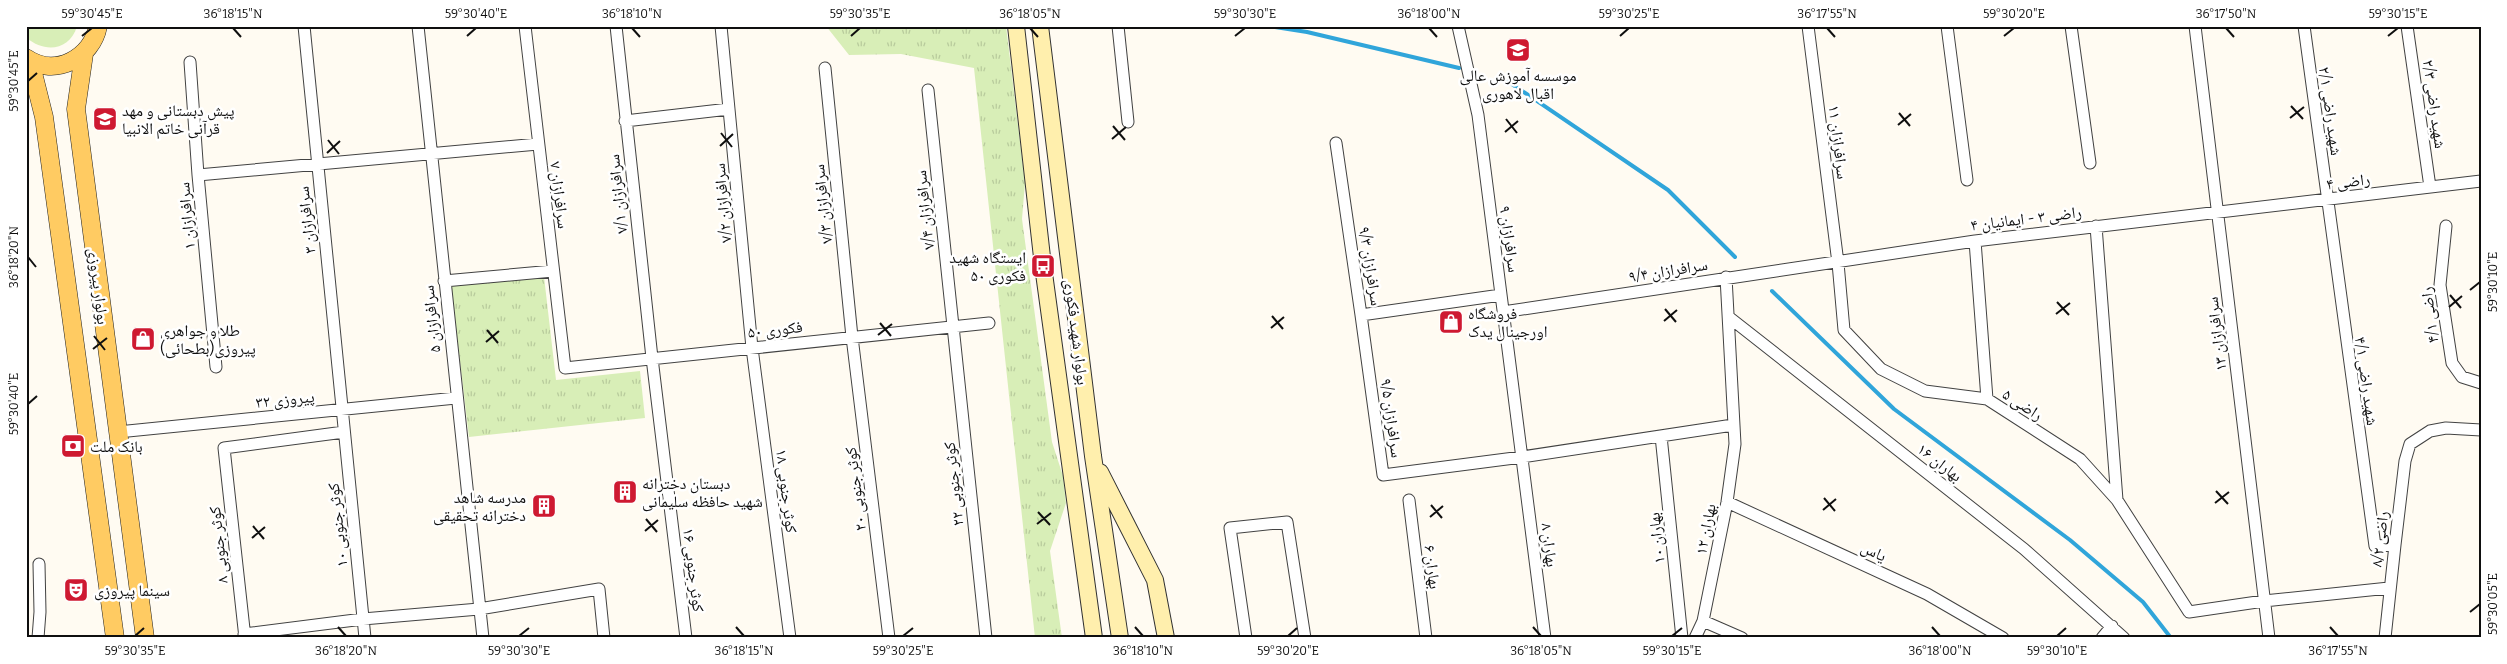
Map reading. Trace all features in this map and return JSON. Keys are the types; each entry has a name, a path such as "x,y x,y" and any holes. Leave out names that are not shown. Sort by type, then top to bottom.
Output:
{"main road":[{"name":"بولوار شهید فکوری","path":"1016,26 1043,266 1094,638"},
{"name":"بولوار شهید فکوری","path":"1040,26 1093,456 1120,638"},
{"path":"28,60 43,66 58,66 72,62 84,54 100,29"},
{"name":"بولوار پیروزی","path":"84,54 76,109 145,638"},
{"name":"بولوار پیروزی","path":"28,60 44,117 115,638"},
{"path":"1093,456 1156,580 1166,638"}],"street":[{"name":"سرافرازان ۳","path":"304,26 342,410"},
{"name":"سرافرازان ۵","path":"418,26 429,154 483,638"},
{"name":"سرافرازان ۷","path":"525,26 565,368"},
{"name":"سرافرازان ۷/۱","path":"616,26 652,358"},
{"name":"سرافرازان ۷/۲","path":"721,26 752,348"},
{"path":"1118,26 1128,122"},
{"name":"سرافرازان ۹","path":"1458,26 1478,115 1522,457"},
{"name":"سرافرازان ۱۱","path":"1808,26 1838,263"},
{"path":"1947,26 1967,180"},
{"path":"2071,26 2090,163"},
{"name":"سرافرازان ۱۳","path":"2195,26 2269,638"},
{"name":"شهید راضی ۲/۱","path":"2304,26 2327,200"},
{"name":"شهید راضی ۲/۳","path":"2407,26 2430,187"},
{"name":"سرافرازان ۱","path":"190,62 198,175 216,367"},
{"name":"سرافرازان ۷/۳","path":"825,68 852,337"},
{"name":"سرافرازان ۷/۴","path":"928,90 953,327"},
{"path":"625,121 729,109"},
{"name":"سرافرازان ۹/۳","path":"1336,143 1362,316 1502,295"},
{"path":"198,175 538,144"},
{"name":"راضی ۴","path":"2218,212 2481,181"},
{"name":"شهید راضی ۴/۱","path":"2327,200 2375,546 2395,545"},
{"name":"راضی ۳ - ایمانیان ۴","path":"1838,263 1975,241 2218,212"},
{"path":"2096,226 2117,500"},
{"name":"راضی ۴/۱","path":"2446,226 2440,285 2452,363 2462,378 2481,383"},
{"path":"1975,241 1987,399"},
{"name":"سرافرازان ۹/۴","path":"1503,312 1838,263"},
{"name":"راضی ۵","path":"1838,263 1844,330 1881,369 1925,391 1987,399 2080,459 2117,500 2189,612 2264,601"},
{"path":"444,281 554,270"},
{"name":"بهاران ۱۲","path":"1695,638 1703,621 1727,502 1735,444 1730,318 1726,278"},
{"name":"سرافرازان ۹/۵","path":"1362,316 1383,475 1522,457"},
{"name":"بهاران ۱۶","path":"1730,318 2024,548 2124,638"},
{"name":"فکوری ۵۰","path":"565,368 989,323"},
{"name":"کوثر جنوبی ۲۲","path":"953,327 986,638"},
{"name":"کوثر جنوبی ۲۰","path":"852,337 889,638"},
{"name":"کوثر جنوبی ۱۸","path":"752,348 790,638"},
{"name":"کوثر جنوبی ۱۶","path":"652,358 686,638"},
{"name":"پیروزی ۳۲","path":"118,432 456,398"},
{"name":"کوثر جنوبی ۱۰","path":"342,410 366,638"},
{"path":"1522,457 1733,425"},
{"name":"راضی ۸/۲","path":"2385,638 2389,588 2410,444 2430,431 2446,428 2481,430"},
{"name":"کوثر جنوبی ۸","path":"244,636 224,448 344,432"},
{"name":"بهاران ۱۰","path":"1661,436 1682,638"},
{"name":"بهاران ۸","path":"1522,457 1545,638"},
{"name":"بهاران ۶","path":"1409,500 1426,638"},
{"name":"یاس","path":"1727,502 1926,594 2003,638"},
{"path":"1246,638 1230,528 1287,522 1305,638"},
{"path":"38,638 40,612 39,564"},
{"path":"2264,601 2389,588"},
{"path":"244,636 363,619 479,609 599,589 604,638"},
{"path":"1703,621 1742,638"},
{"path":"2102,638 2112,626"}],"green space":[{"path":"26,26 77,26 69,41 56,47 48,47 34,43 27,38"},
{"path":"826,26 1006,26 1025,183 1022,219 1052,442 1063,476 1066,503 1050,551 1062,638 1035,638 974,68 901,54 849,55"},
{"path":"543,268 556,380 640,371 645,418 469,437 450,278"}],"waterway":[{"path":"1269,26 1307,32 1459,68"},
{"path":"1497,79 1509,82 1668,190 1735,257"},
{"path":"1772,291 1894,409 2070,540 2143,602 2171,638"}],"place":[{"name":"موسسه آموزش عالی اقبال لاهوری","path":"1518,50"},
{"name":"پیش دبستانی و مهد قرآنی خاتم الانبیا","path":"105,119"},
{"name":"ایستگاه شهید فکوری ۵۰","path":"1043,266"},
{"name":"فروشگاه اورجینال یدک","path":"1451,322"},
{"name":"طلا و جواهری پیروزی(بطحائی)","path":"143,339"},
{"name":"بانک ملت","path":"73,446"},
{"name":"دبستان دخترانه شهید حافظه سلیمانی","path":"625,492"},
{"name":"مدرسه شاهد دخترانه تحقیقی","path":"544,506"},
{"name":"سینما پیروزی","path":"76,590"}]}
